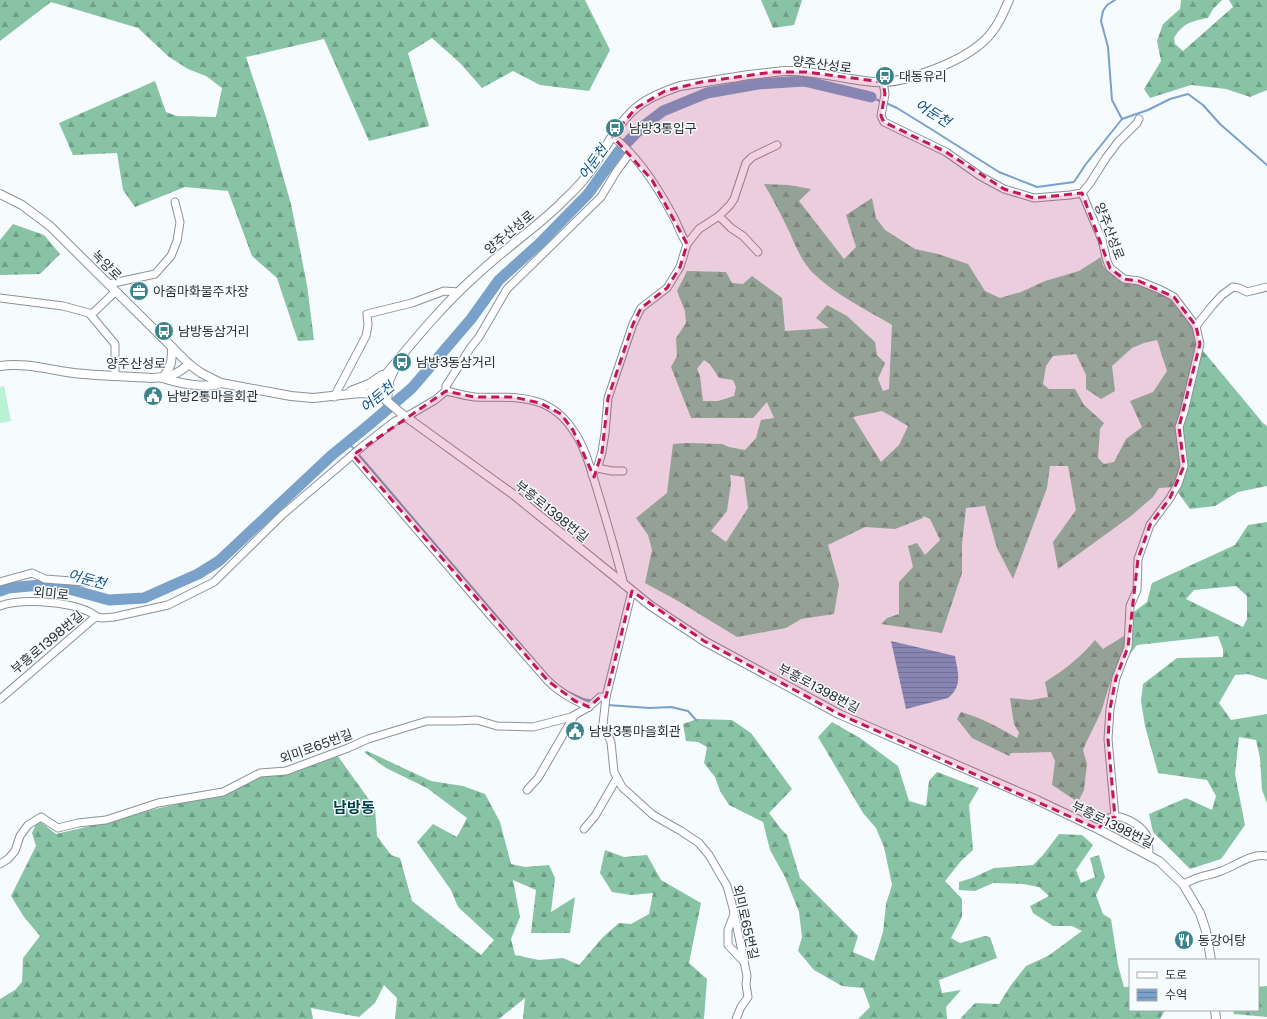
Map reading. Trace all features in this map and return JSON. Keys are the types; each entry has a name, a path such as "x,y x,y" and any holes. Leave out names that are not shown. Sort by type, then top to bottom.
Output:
{"street":[{"name":"양주산성로","path":"369,394 426,327 459,292 564,201 615,138 628,116 640,105 665,91 680,86 785,71 806,72 850,79 883,82 923,73 940,67 968,53 983,42 994,29 1009,0"},
{"name":"양주산성로","path":"883,82 885,94 881,116 884,122 946,152 980,176 1004,189 1034,198 1070,195 1082,192 1090,183 1118,142 1138,123 1139,119"},
{"path":"615,138 630,153 652,180 687,244"},
{"path":"594,471 602,452 606,433 608,398 633,324 641,308 667,288 680,267 687,244 699,229 719,216 734,199 746,163 752,157 777,144"},
{"name":"부흥로1398번길","path":"0,699 93,619 97,617 114,617 168,605 214,582 282,515 363,446 404,415 435,400 446,391 446,386 479,337 507,289 601,197 616,172 630,153"},
{"name":"양주산성로","path":"1082,192 1102,240 1106,261 1110,268 1121,277 1139,281 1174,297 1196,326 1200,344 1179,427 1184,466 1178,484 1170,498"},
{"name":"녹양로","path":"0,194 22,205 50,226 189,364"},
{"path":"109,284 155,274 172,256 177,241 180,222 174,202"},
{"path":"719,216 731,228 743,236 758,252"},
{"path":"1196,326 1217,301 1233,287 1247,292 1267,287"},
{"path":"91,315 116,291"},
{"path":"336,396 366,336 368,325 367,314 412,303 444,291 459,292"},
{"path":"0,298 63,306 89,313 115,344 115,376"},
{"path":"172,347 170,368 162,378 171,381 204,385 215,385 220,383"},
{"path":"336,396 369,384 381,376 399,360"},
{"path":"387,401 389,381 399,360"},
{"name":"양주산성로","path":"0,366 14,365 74,373 162,378 178,374 189,364"},
{"path":"189,364 201,373 220,383 291,396 313,398 360,393 369,394"},
{"path":"446,391 474,397 513,397 540,403 561,414 574,430 594,471 624,585"},
{"name":"부흥로1398번길","path":"369,394 376,394 387,401 514,495 624,585 675,623 704,641 839,714 1037,800 1149,855 1166,867 1183,884 1200,914 1206,931 1211,959"},
{"path":"353,455 557,691 575,701 593,703"},
{"path":"594,471 623,471"},
{"name":"부흥로1398번길","path":"1115,817 1108,739 1110,709 1116,678 1128,647 1130,606 1137,590 1138,559 1150,525 1170,498"},
{"path":"0,582 32,573 44,579 99,583"},
{"name":"외미로65번길","path":"632,591 605,702 603,724 611,742 614,772 622,787 653,815 682,831 699,843 709,854 727,886 747,976 746,984 748,997 741,1007 736,1019"},
{"name":"외미로","path":"0,606 28,602 58,604 78,608 97,617"},
{"name":"외미로65번길","path":"0,864 15,851 20,836 28,824 41,817 58,828 78,823 106,820 158,803 223,792 260,773 286,771 336,753 368,739 427,721 456,722 477,720 497,726 520,728 533,727 574,716 600,697 605,702"},
{"name":"외미로65번길","path":"527,790 538,778 574,716"},
{"path":"584,829 595,816 617,778"},
{"path":"1098,829 1107,819 1115,817 1131,821 1140,827 1148,837 1149,855"},
{"path":"1183,884 1199,877 1219,872 1234,866 1250,857 1260,855 1267,856"},
{"path":"734,913 728,930 728,945 744,963"}],"highlighted area":[{"path":"773,72 806,72 883,82 885,94 881,116 884,122 946,152 1004,189 1034,198 1082,193 1110,268 1124,279 1139,281 1174,297 1196,326 1200,344 1179,427 1184,466 1170,498 1150,525 1138,559 1128,647 1116,678 1110,709 1108,739 1115,817 1107,819 1098,829 839,714 704,641 632,591 606,697 600,697 589,707 575,701 548,681 353,455 446,391 474,397 513,397 540,403 561,414 573,430 594,477 602,452 608,398 633,324 641,308 667,288 680,267 687,244 652,180 612,136 636,108 665,91 701,82"}],"green space":[{"path":"0,0 585,0 610,50 589,91 540,85 513,71 482,88 460,63 432,38 408,53 429,126 369,141 324,39 246,57 267,120 291,204 307,285 314,340 298,341 277,278 252,256 228,191 185,187 135,207 123,190 117,153 73,155 59,123 155,81 166,112 177,116 216,117 222,88 206,76 188,69 169,57 138,28 51,2 0,41"},
{"path":"761,0 802,0 794,25 773,28"},
{"path":"1181,0 1222,0 1213,9 1208,18 1197,20 1188,24 1177,33 1174,38 1175,44 1183,51 1233,7 1229,0 1267,0 1267,90 1250,97 1226,89 1191,85 1150,98 1144,89 1161,61 1157,41 1163,24 1180,9"},
{"path":"764,184 788,185 811,189 799,201 844,259 856,247 846,215 872,198 876,218 885,230 915,249 938,254 968,264 985,291 1000,298 1021,292 1045,281 1079,271 1101,257 1103,266 1118,280 1146,287 1170,297 1193,327 1199,346 1267,426 1267,486 1238,492 1215,506 1190,509 1174,487 1159,488 1153,497 1131,516 1058,569 1053,542 1076,510 1068,466 1050,466 1047,488 1013,579 997,548 985,506 966,508 962,544 962,573 942,633 881,624 887,618 899,614 899,582 913,567 908,546 917,543 925,555 940,540 930,519 923,516 923,518 895,529 865,527 828,545 839,584 834,614 801,619 786,628 737,637 645,583 652,550 648,535 636,518 667,493 673,444 722,444 745,450 756,438 761,420 774,418 767,402 753,418 691,418 671,367 677,356 676,338 686,323 685,311 677,291 687,271 726,272 732,283 743,284 752,276 782,298 785,331 829,328 816,318 827,305 847,316 875,342 877,355 885,363 878,379 883,391 889,389 892,325 841,295 808,268","holes":["1157,340 1167,371 1153,392 1130,401 1142,427 1126,439 1114,462 1104,464 1098,458 1100,429 1104,423 1084,405 1075,389 1049,389 1043,384 1046,366 1053,356 1076,354 1086,375 1086,389 1101,399 1115,391 1112,366 1132,348","704,360 710,364 719,378 733,380 736,387 734,396 718,401 703,401 700,376 697,369","882,411 908,426 899,445 881,462 853,417","730,475 744,477 748,508 726,542 711,531 727,511 731,483"]},
{"path":"13,224 44,235 60,254 40,274 0,275 0,240"},
{"path":"4,386 11,421 0,423 0,387"},
{"path":"1267,522 1267,680 1248,674 1235,675 1219,703 1231,720 1267,714 1267,803 1262,790 1260,758 1256,740 1239,737 1235,774 1245,825 1221,859 1190,869 1153,832 1149,814 1186,798 1212,810 1216,796 1207,780 1158,773 1145,726 1141,701 1143,684 1177,658 1223,657 1223,649 1218,636 1137,645 1112,677 1101,712 1083,750 1087,764 1084,790 1078,802 1052,785 1055,761 1051,752 1011,753 1009,756 972,738 957,719 961,712 969,714 990,723 1017,738 1019,733 1014,724 1010,698 1030,700 1048,697 1045,682 1072,663 1095,640 1103,649 1124,636 1130,615 1147,602 1152,583 1235,545 1248,525","holes":["1236,586 1247,596 1247,619 1243,627 1186,599 1194,590"]},
{"path":"697,719 732,720 751,733 792,789 769,813 787,835 800,878 858,936 853,952 874,961 883,932 886,904 892,885 884,847 876,828 863,813 818,737 832,722 860,738 898,766 909,801 926,806 929,781 937,772 979,788 969,805 973,850 961,861 945,881 962,899 962,917 951,938 960,943 985,936 990,937 997,958 939,980 942,993 961,990 946,1007 947,1019 858,1019 870,1007 863,988 842,986 814,970 798,951 802,937 799,912 785,877 770,850 763,822 729,805 720,791 715,777 704,763 707,747 698,742 686,741 683,724"},
{"path":"367,751 431,781 463,786 485,794 500,822 511,864 525,867 549,865 555,878 551,912 575,897 570,933 531,933 536,890 513,880 520,917 511,939 515,955 539,960 563,958 579,965 603,937 619,923 631,924 649,914 653,893 631,895 612,892 600,873 605,850 624,857 647,855 661,880 701,903 689,963 707,979 704,1019 523,1019 525,998 499,1019 395,1019 397,998 384,985 375,1003 359,1017 311,1008 313,1019 0,1019 0,999 15,990 22,982 23,958 40,936 24,917 11,896 36,846 32,833 38,820 56,834 155,809 224,794 257,778 288,772 337,755 375,808 377,836 391,855 400,858 412,901 481,955 494,940 458,907 451,890 417,842 433,824 457,837 467,818 427,788 386,768 364,752"},
{"path":"1059,834 1082,835 1093,845 1076,870 1081,883 1095,877 1090,858 1099,855 1105,877 1096,895 1103,914 1111,919 1118,965 1124,987 1129,987 1129,1011 1164,1011 1160,1019 960,1019 975,1003 999,1004 1011,985 1026,966 1048,956 1082,931 1072,926 1053,926 1033,913 1030,906 1049,896 1039,887 1023,884 993,883 975,891 959,890 959,882 994,868 1033,865 1043,855"},
{"path":"1267,986 1267,1017 1234,1014 1233,1011 1259,1011 1259,987"}],"water":[{"path":"891,641 955,656 958,684 953,693 948,698 906,709"}],"waterway":[{"path":"1115,0 1107,5 1103,11 1101,21 1108,47 1112,100 1122,119"},
{"name":"어둔천","path":"0,591 8,588 51,584 109,600 144,598 198,574 219,561 332,455 412,388 471,319 499,280 539,244 588,194 619,151 642,127 663,111 707,93 758,84 804,81 871,97"},
{"name":"어둔천","path":"886,103 897,108 999,172 1037,187 1074,182 1086,164 1122,119 1148,110 1170,99 1188,94 1203,105 1220,124 1267,165"},
{"name":"어둔천","path":"871,97 882,102"},
{"path":"347,442 354,449"},
{"path":"360,456 534,660"},
{"path":"564,690 583,699 593,701"},
{"path":"607,705 650,708 671,707 688,711 697,721"}],"place":[{"name":"대동유리","path":"885,76"},
{"name":"남방3통입구","path":"615,128"},
{"name":"아줌마화물주차장","path":"139,291"},
{"name":"남방동삼거리","path":"164,331"},
{"name":"남방3동삼거리","path":"402,362"},
{"name":"남방2통마을회관","path":"153,396"},
{"name":"남방3통마을회관","path":"575,731"},
{"name":"동강어탕","path":"1184,940"}],"district":[{"name":"남방동","path":"354,808"}]}
